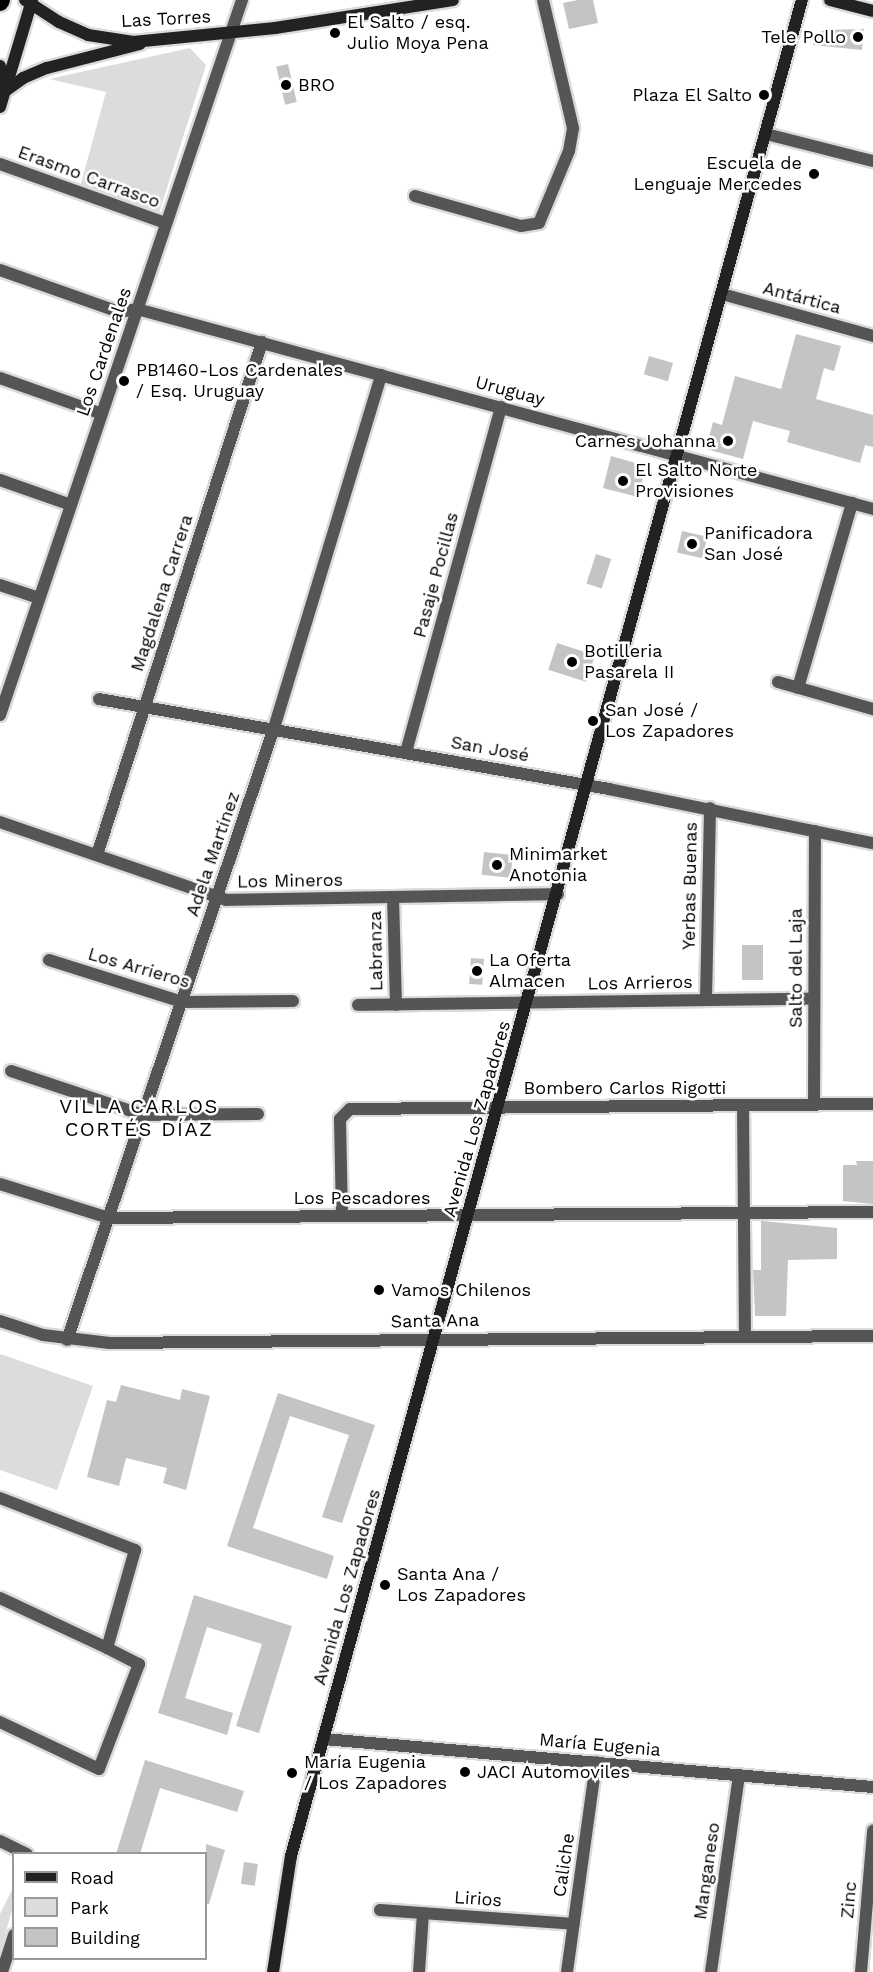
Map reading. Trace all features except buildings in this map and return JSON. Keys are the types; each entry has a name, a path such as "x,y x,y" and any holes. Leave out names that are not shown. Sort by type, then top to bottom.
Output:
{"main road":[{"name":"Las Torres","path":"29,2 88,34 118,41 148,41 231,33 453,0"},
{"name":"Avenida Los Zapadores","path":"273,1972 286,1876 588,785 802,0"},
{"path":"830,0 873,11"},
{"path":"0,107 29,2"},
{"path":"4,92 23,78 46,68 148,41"},
{"path":"0,66 4,92"}],"street":[{"name":"Los Cardenales","path":"1,708 242,0"},
{"path":"415,196 521,226 538,223 569,151 573,128 543,0"},
{"path":"766,134 873,162"},
{"name":"Erasmo Carrasco","path":"0,164 166,223"},
{"name":"Uruguay","path":"0,270 119,312 137,309 873,509"},
{"name":"Antártica","path":"722,294 873,336"},
{"name":"Magdalena Carrera","path":"97,855 262,342"},
{"name":"Adela Martínez","path":"67,1340 274,728 381,375"},
{"path":"0,378 102,414"},
{"name":"Pasaje Pocillas","path":"406,752 501,407"},
{"path":"0,480 71,505"},
{"path":"798,688 852,503"},
{"path":"0,585 39,598"},
{"path":"778,682 873,709"},
{"name":"San José","path":"99,699 588,785 873,843"},
{"name":"Yerbas Buenas","path":"706,1000 710,808"},
{"name":"Los Mineros","path":"0,822 217,898 558,894"},
{"name":"Salto del Laja","path":"814,1105 815,831"},
{"name":"Labranza","path":"393,897 396,1005"},
{"name":"Los Arrieros","path":"49,960 182,1002 293,1001"},
{"name":"Los Arrieros","path":"358,1005 814,999"},
{"path":"11,1071 143,1115 258,1114"},
{"name":"Bombero Carlos Rigotti","path":"342,1216 343,1112 499,1107 873,1104"},
{"path":"742,1106 745,1337"},
{"name":"Los Pescadores","path":"0,1184 109,1218 873,1212"},
{"name":"Santa Ana","path":"0,1321 67,1340 110,1344 873,1336"},
{"path":"0,1498 135,1550 107,1648"},
{"path":"0,1598 139,1664 99,1769 0,1722"},
{"name":"María Eugenia","path":"324,1739 873,1787"},
{"name":"Caliche","path":"567,1972 596,1762"},
{"name":"Manganeso","path":"711,1972 739,1775"},
{"name":"Zinc","path":"861,1972 868,1943 873,1831"},
{"path":"0,1841 23,1852"},
{"name":"Lirios","path":"381,1910 573,1924"},
{"path":"419,1972 423,1913"},
{"path":"2,1972 12,1941"}],"green space":[{"path":"190,48 206,65 159,213 80,187 106,92 49,79"},
{"path":"0,1354 93,1386 57,1490 0,1470"},
{"path":"12,1890 12,1910 0,1952 0,1914"}],"place":[{"name":"El Salto / esq. Julio Moya Pena","path":"335,33"},
{"name":"Tele Pollo","path":"858,37"},
{"name":"BRO","path":"286,85"},
{"name":"Plaza El Salto","path":"764,95"},
{"name":"Escuela de Lenguaje Mercedes","path":"814,174"},
{"name":"PB1460-Los Cardenales / Esq. Uruguay","path":"124,381"},
{"name":"Carnes Johanna","path":"728,441"},
{"name":"El Salto Norte Provisiones","path":"623,481"},
{"name":"Panificadora San José","path":"692,544"},
{"name":"Botilleria Pasarela II","path":"572,662"},
{"name":"San José / Los Zapadores","path":"593,721"},
{"name":"Minimarket Anotonia","path":"497,865"},
{"name":"La Oferta Almacen","path":"477,971"},
{"name":"Vamos Chilenos","path":"379,1290"},
{"name":"Santa Ana / Los Zapadores","path":"385,1585"},
{"name":"JACI Automoviles","path":"465,1772"},
{"name":"María Eugenia / Los Zapadores","path":"292,1773"}],"district":[{"name":"VILLA CARLOS CORTÉS DÍAZ","path":"139,1118"}]}
